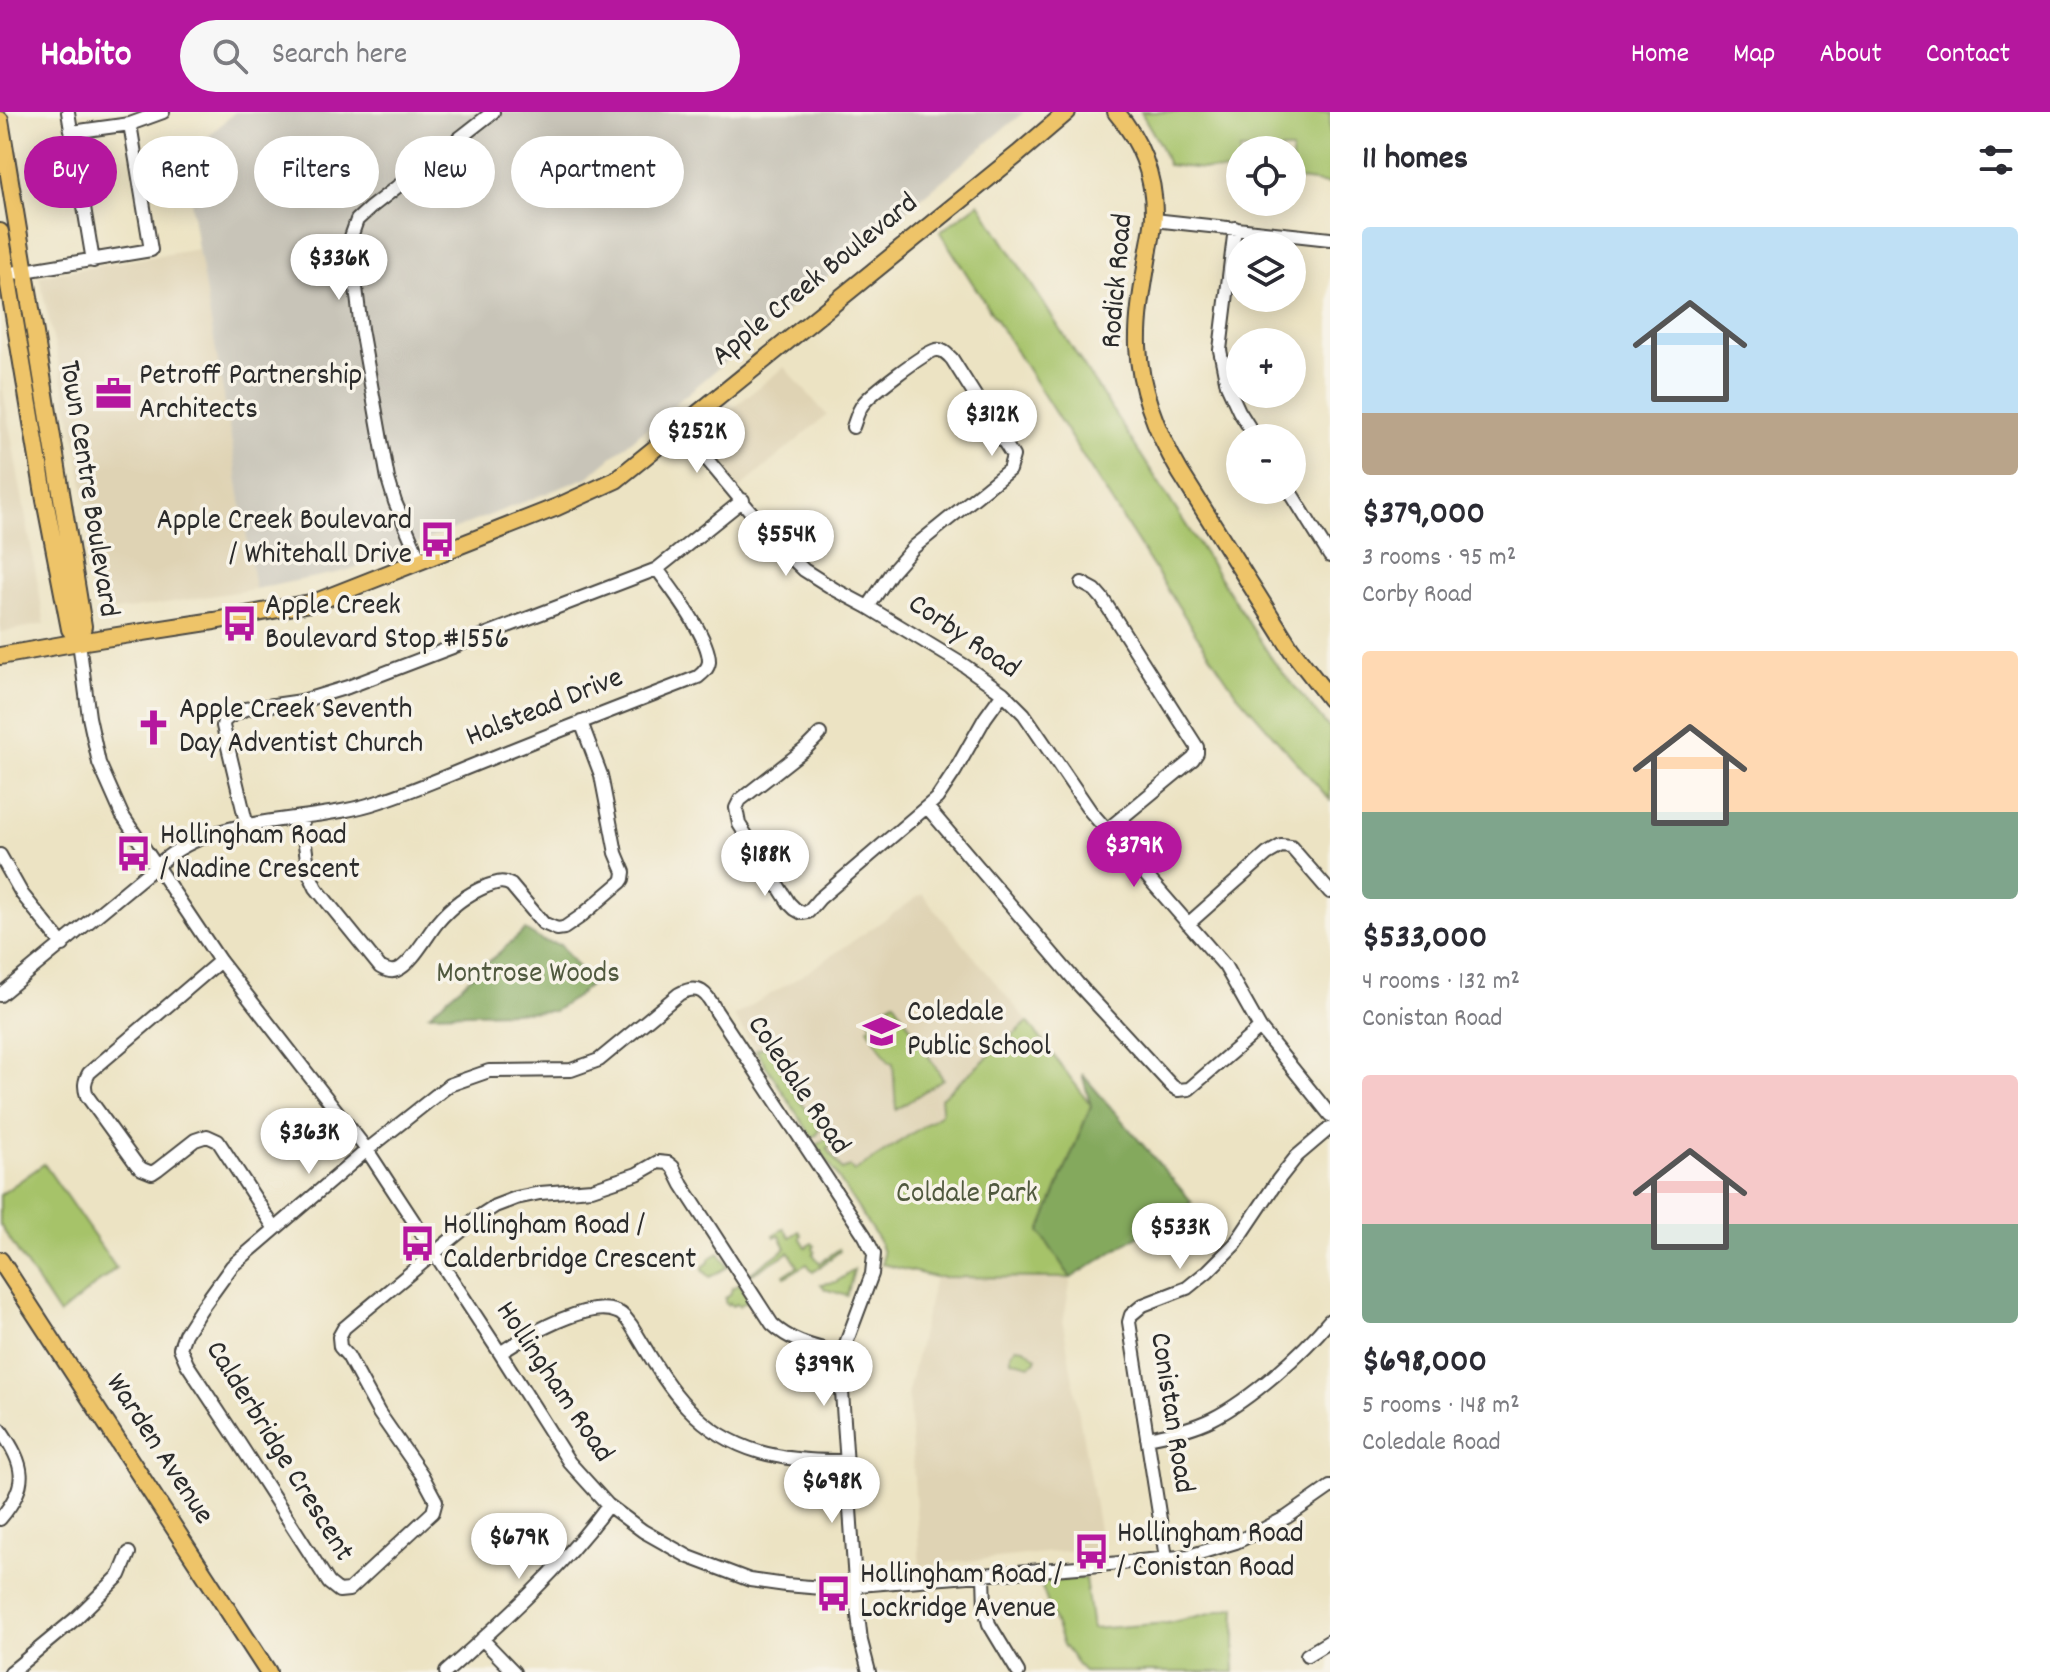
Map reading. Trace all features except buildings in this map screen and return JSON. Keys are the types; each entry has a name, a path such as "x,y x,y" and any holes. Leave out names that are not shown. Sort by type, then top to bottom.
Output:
{"main road":[{"name":"Apple Creek Boulevard","path":"0,656 316,602 557,507 616,480 1067,112"},
{"name":"Rodick Road","path":"1116,112 1135,138 1147,167 1154,210 1138,345 1149,409 1166,449 1186,483 1291,649 1330,699"},
{"name":"Town Centre Boulevard","path":"0,120 83,626 79,642"},
{"name":"Town Centre Boulevard","path":"0,232 67,615 70,629 79,642"},
{"name":"Warden Avenue","path":"0,1260 268,1672"}],"street":[{"path":"68,112 93,261"},
{"path":"72,132 130,124 163,112"},
{"path":"420,560 388,479 361,329 351,237 357,220 370,208 493,112"},
{"path":"6,274 151,250 130,124"},
{"path":"1154,220 1330,239"},
{"path":"1235,228 1220,350 1227,385 1247,424"},
{"path":"853,427 867,398 928,353 945,351 1013,456 1009,470 907,554 868,607"},
{"name":"Corby Road","path":"680,427 781,548 804,570 965,666 1003,693 1024,714 1077,793 1225,966 1260,1028 1330,1115"},
{"path":"247,826 223,726 224,721 233,714 245,709 302,701 348,687 657,569 743,500"},
{"path":"1298,504 1330,556"},
{"name":"Halstead Drive","path":"0,995 170,855 190,842 215,832 328,815 383,801 698,677 706,671 709,663 705,646 657,569"},
{"path":"1082,583 1102,598 1197,747 1193,759 1107,830"},
{"name":"Hollingham Road","path":"79,642 99,763 122,815 220,961 367,1150 569,1462 608,1505 643,1531 674,1550 750,1580 822,1588 1189,1556 1236,1542 1287,1517 1330,1487"},
{"path":"820,734 740,800 736,808 739,824 795,909 802,913 808,912 819,899 927,807 946,785 1003,693"},
{"path":"301,817 309,873 316,888 386,971 397,971 408,962 439,921 461,899 498,882 511,885 547,925 564,928 621,882 624,872 616,853 601,775 581,722"},
{"path":"927,807 1078,984 1178,1090 1189,1089 1260,1028"},
{"path":"1188,924 1267,854 1281,846 1291,847 1330,892"},
{"path":"0,855 22,894 63,945"},
{"path":"220,961 89,1073 84,1088 137,1165 147,1172 152,1173 195,1140 207,1136 218,1141 275,1229"},
{"name":"Coledale Road","path":"367,1150 449,1085 489,1071 571,1070 592,1063 615,1048 679,994 694,989 701,990 709,997 872,1250 872,1274 842,1354 841,1405 855,1585 861,1641 869,1672"},
{"name":"Conistan Road","path":"1166,1558 1129,1322 1131,1315 1143,1305 1187,1288 1208,1271 1235,1244 1297,1156 1330,1128"},
{"name":"Calderbridge Crescent","path":"367,1150 232,1266 185,1334 180,1348 187,1364 329,1583 339,1591 349,1590 393,1550 433,1512 436,1501 379,1413 340,1347 339,1337 344,1328 435,1254"},
{"path":"435,1254 478,1217 505,1202 528,1195 592,1189 664,1161 673,1167 772,1324 800,1343 842,1354"},
{"path":"500,1353 566,1317 602,1309 615,1310 631,1325 677,1396 711,1430 746,1447 782,1458 846,1461"},
{"path":"1147,1438 1212,1419 1235,1406 1298,1355 1330,1320"},
{"path":"0,1429 19,1462 21,1475 17,1495 0,1519"},
{"path":"446,1672 536,1589 608,1505"},
{"path":"11,1672 75,1619 120,1575 129,1553"},
{"path":"984,1575 985,1609 989,1624 1018,1672"},
{"path":"482,1639 514,1672"},
{"path":"1307,1655 1330,1641"}],"shaded area":[{"path":"235,112 1024,112 588,477 346,571 255,589 192,208 238,208 238,136 209,136"},
{"path":"198,249 255,589 103,613 77,446 39,276"},
{"path":"784,367 827,415 738,490 698,436"},
{"path":"0,374 45,624 0,632"},
{"name":"Coledale Public School","path":"922,894 1028,1022 941,1098 941,1114 841,1181 734,1016 809,971"},
{"path":"935,1277 1071,1278 1063,1323 1102,1547 920,1566 908,1391"}],"green space":[{"path":"1141,112 1330,112 1330,184 1306,181 1306,136 1226,136 1226,171 1168,165"},
{"path":"979,203 1274,662 1330,729 1330,800 1236,693 940,232"},
{"name":"Montrose Woods","path":"525,930 543,941 560,945 591,984 554,1011 429,1014"},
{"path":"894,1001 943,1079 896,1110 893,1063 889,1062 868,1028 872,1025 868,1018"},
{"name":"Coldale Park","path":"1028,1022 1091,1105 1040,1232 1071,1278 935,1277 882,1264 883,1253 879,1241 817,1145 827,1138 833,1139 835,1142 827,1148 842,1170 850,1167 854,1172 941,1114 941,1098"},
{"path":"763,1047 773,1055 798,1098 814,1117 819,1130 817,1135 812,1137 756,1050"},
{"path":"1082,1074 1192,1202 1071,1278 1040,1232 1091,1106"},
{"path":"44,1164 116,1268 59,1315 0,1225 0,1195"},
{"path":"784,1228 790,1237 799,1231 806,1247 812,1243 815,1246 813,1254 820,1263 840,1251 813,1272 807,1264 785,1277 798,1266 789,1252 749,1276 786,1248 780,1236 774,1235"},
{"path":"719,1253 728,1267 710,1277 703,1267"},
{"path":"854,1270 847,1296 825,1289 821,1284 836,1282"},
{"path":"740,1284 749,1300 739,1306 727,1305 725,1298 732,1288"},
{"path":"1016,1347 1024,1348 1036,1357 1036,1361 1030,1365 1011,1360 1011,1353"},
{"path":"1085,1578 1092,1629 1168,1623 1236,1607 1234,1672 1084,1672 1063,1645 1040,1582"}],"place":[{"name":"Petroff Partnership Architects","path":"113,394"},
{"name":"Apple Creek Boulevard / Whitehall Drive","path":"438,539"},
{"name":"Apple Creek Boulevard Stop #1556","path":"239,624"},
{"name":"Apple Creek Seventh Day Adventist Church","path":"153,728"},
{"name":"Hollingham Road / Nadine Crescent","path":"134,854"},
{"name":"Coledale Public School","path":"881,1031"},
{"name":"Hollingham Road / Calderbridge Crescent","path":"417,1244"},
{"name":"Hollingham Road / Conistan Road","path":"1091,1552"},
{"name":"Hollingham Road / Lockridge Avenue","path":"834,1593"}]}
